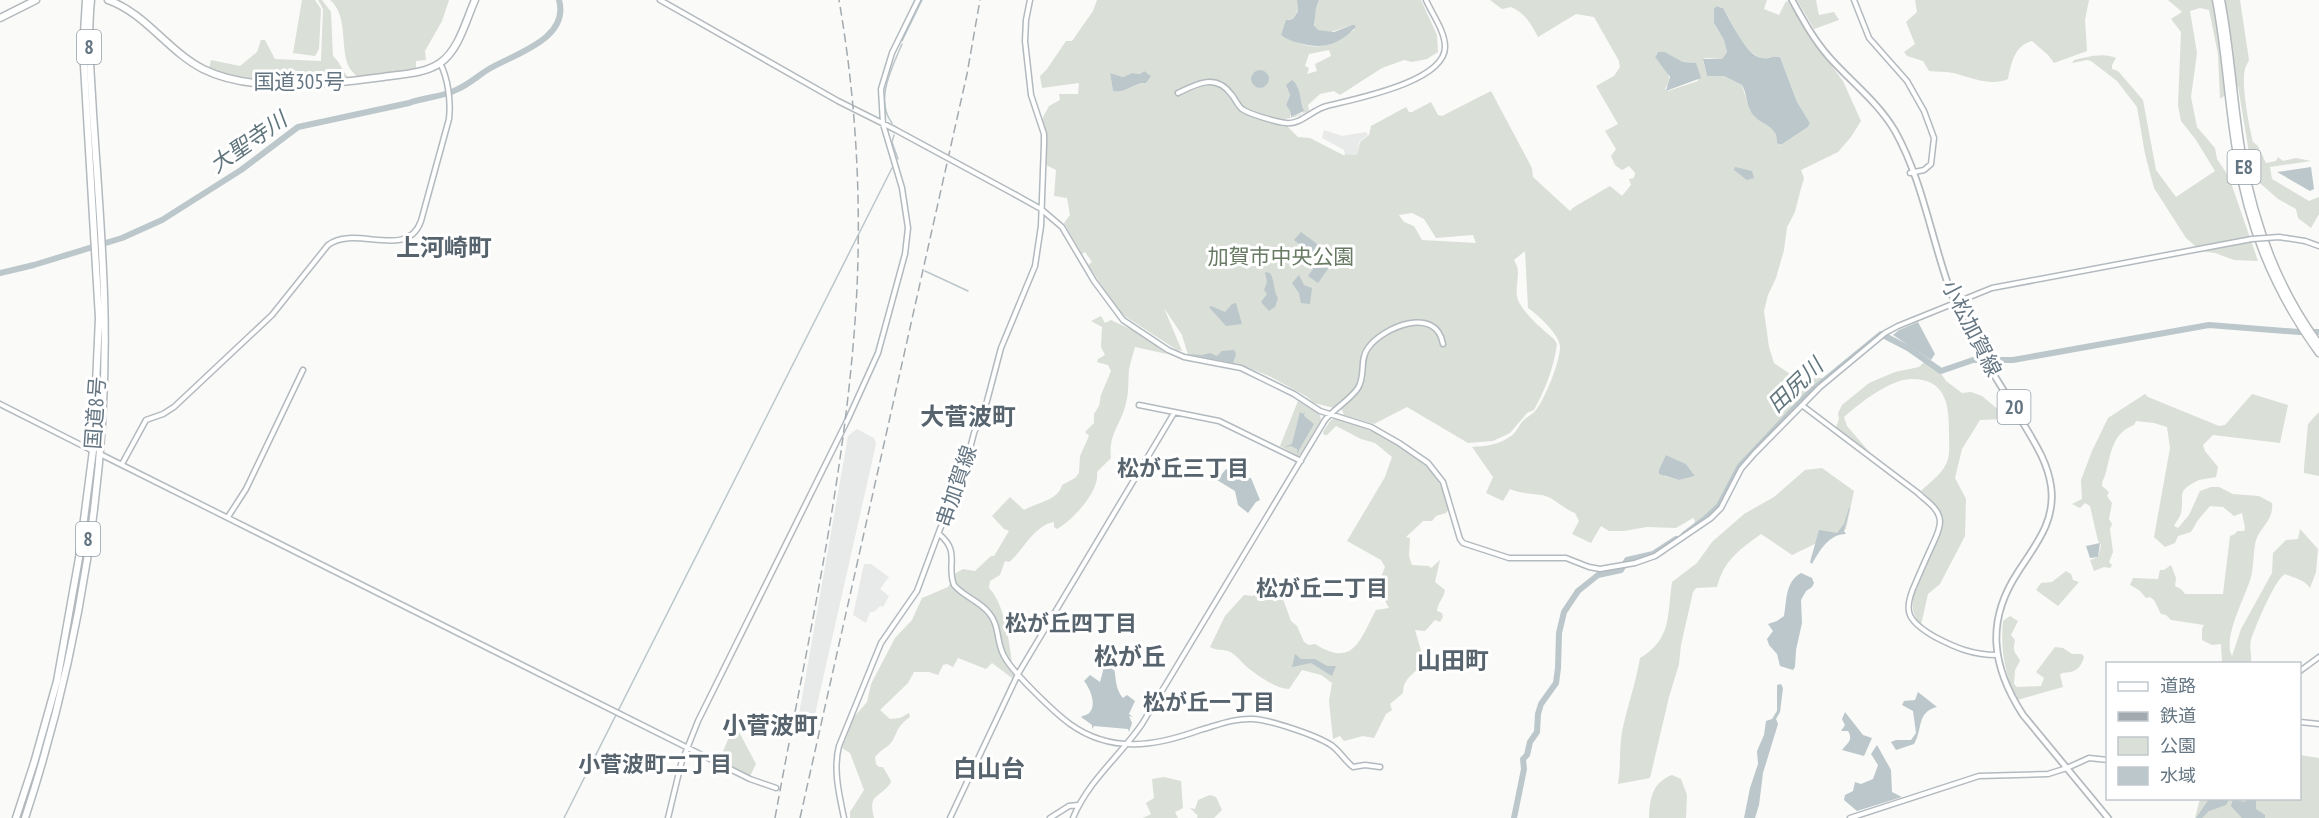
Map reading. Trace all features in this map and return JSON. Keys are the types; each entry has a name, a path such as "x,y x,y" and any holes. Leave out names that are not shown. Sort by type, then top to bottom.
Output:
{"highway":[{"path":"0,18 36,0"},
{"name":"国道8号","path":"86,0 83,49 97,222"},
{"name":"国道8号","path":"25,818 42,765 65,673 86,560 96,452 99,254 89,51 91,0"},
{"name":"国道305号","path":"108,0 130,11 181,55 201,68 239,81 328,84 416,72 440,63"},
{"path":"440,63 455,45 475,0"},
{"name":"E8","path":"2216,0 2237,156 2245,197 2263,254 2280,291 2314,341 2319,353"},
{"name":"E8","path":"2221,0 2242,154 2251,196 2268,251 2301,323"},
{"name":"国道8号","path":"16,818 57,681 96,452"}],"main road":[{"name":"小松加賀線","path":"1792,0 1823,50 1875,104 1894,129 1912,172 1954,303 2042,455 2051,486 2051,507 2044,531 2003,599 1997,626 1996,655 2002,678 2016,705 2108,818"}],"street":[{"path":"660,0 830,96 1041,209 1062,227 1094,281 1118,314 1173,353 1241,368 1294,394 1315,409 1371,427 1400,443 1434,469 1443,482 1463,543 1509,558 1566,558 1600,569 1635,563 1655,556 1711,518 1721,508 1744,464 1827,382 1885,333 1908,321 1992,288 2252,239 2279,237 2305,241 2319,246"},
{"path":"668,818 687,747 698,721 848,419 878,353 905,254 907,235 902,188 883,124 881,97 886,69 918,0"},
{"name":"串加賀線","path":"844,818 836,756 839,746 880,643 917,591 961,483 1001,348 1035,266 1039,244 1044,134 1032,102 1025,41 1030,0"},
{"path":"1178,93 1197,83 1215,82 1224,86 1242,109 1289,123 1298,121 1320,107 1350,101 1417,79 1438,64 1445,47 1426,0"},
{"path":"1854,0 1865,32 1907,81 1933,133 1935,145 1931,164 1924,170 1912,172"},
{"path":"122,464 146,420 174,407 261,325 328,245 335,240 347,237 402,240 416,232 424,213 449,119 450,107 440,63"},
{"path":"1073,818 1089,787 1128,744 1149,713 1329,415 1358,388 1362,379 1364,355 1370,345 1401,324 1414,321 1431,327 1440,334 1443,344"},
{"path":"228,517 246,489 303,370"},
{"path":"0,404 758,783 776,788"},
{"path":"1139,405 1228,424 1301,461"},
{"path":"1803,406 1918,493 1932,505 1939,517 1939,531 1908,601 1908,610 1913,621 1924,630 1961,650 1974,654 1996,655"},
{"path":"950,818 1018,674 1174,413"},
{"path":"939,534 948,543 952,554 954,585 990,614 998,630 1003,655 1018,674 1074,726 1104,740 1128,744 1158,744 1234,720 1256,719 1323,741 1338,751 1353,767 1365,765 1380,767"},
{"path":"2301,670 2319,657"},
{"path":"2301,722 2319,724"},
{"path":"1850,818 1979,776 2048,774 2089,758 2106,760"},
{"path":"1050,818 1072,804 1079,805"}],"shaded area":[{"path":"1324,130 1342,136 1366,132 1368,135 1359,142 1357,155 1345,154 1344,150 1322,138"},
{"path":"857,429 874,438 876,444 813,723 798,720 848,436"},
{"path":"864,564 871,564 889,577 880,589 889,596 883,607 880,606 874,612 870,612 866,623 853,615"}],"green space":[{"path":"302,0 315,0 321,9 319,49 315,56 293,53"},
{"path":"318,0 322,0 331,12 333,56 350,79 309,84 249,81 209,69 211,60 240,66 257,52 261,40 265,40 275,59 321,61 323,9"},
{"path":"330,0 449,0 442,21 425,51 426,60 416,61 416,70 358,78 348,64 339,13"},
{"name":"加賀市中央公園","path":"1097,0 1297,0 1298,10 1293,19 1288,19 1281,35 1303,44 1319,46 1335,42 1354,30 1356,26 1352,25 1331,32 1317,30 1314,19 1319,0 1421,0 1437,35 1438,52 1427,59 1412,62 1404,60 1382,68 1340,95 1334,91 1320,94 1308,105 1309,111 1295,117 1285,119 1287,126 1298,137 1310,138 1345,156 1344,154 1357,155 1360,142 1369,135 1371,126 1406,107 1409,112 1412,112 1431,102 1438,115 1442,116 1491,91 1532,168 1533,177 1570,211 1610,186 1622,196 1631,185 1629,179 1634,178 1635,173 1629,166 1622,170 1615,165 1611,156 1616,149 1605,131 1618,124 1596,86 1614,76 1620,67 1619,61 1594,17 1576,14 1538,37 1520,12 1511,7 1502,9 1490,0 1767,0 1764,9 1779,15 1786,1 1788,2 1843,81 1861,121 1838,152 1801,170 1804,178 1795,212 1787,227 1784,250 1764,311 1769,347 1774,363 1803,383 1815,377 1826,379 1739,468 1724,500 1713,514 1683,537 1680,534 1693,526 1695,521 1693,518 1676,528 1647,527 1609,531 1601,526 1591,543 1572,534 1579,521 1575,513 1550,498 1510,489 1503,501 1486,493 1493,477 1472,447 1497,443 1514,433 1540,405 1558,360 1559,341 1542,319 1528,308 1525,251 1514,260 1518,273 1517,296 1527,313 1554,339 1557,344 1556,353 1534,410 1527,413 1510,433 1493,441 1468,443 1407,407 1374,424 1344,415 1342,410 1314,403 1306,396 1269,376 1239,364 1188,355 1182,335 1164,308 1182,351 1177,350 1120,313 1088,265 1092,262 1085,252 1082,254 1064,223 1070,215 1067,198 1054,196 1056,170 1046,165 1046,134 1042,119 1049,106 1060,100 1059,94 1078,94 1079,83 1042,88 1040,76 1066,41 1072,41 1093,11","holes":["1717,6 1722,7 1744,43 1755,55 1763,59 1780,57 1797,102 1810,123 1808,127 1780,146 1774,130 1750,111 1742,85 1724,76 1707,76 1703,60 1705,58 1722,59 1727,52 1724,40 1714,23","1329,50 1331,56 1315,64 1317,71 1307,74 1309,68 1305,66 1309,54","1665,52 1683,62 1696,63 1698,81 1668,91 1665,89 1669,76 1655,57 1657,53","1143,71 1150,75 1146,83 1117,92 1113,91 1110,73 1123,77 1132,73 1140,74","1252,74 1268,75 1267,85 1260,88 1253,85","1286,85 1297,85 1303,113 1290,117 1290,111 1286,105 1290,95","1412,213 1424,219 1436,238 1473,235 1476,243 1422,240 1414,226 1404,222 1399,215","1666,455 1686,464 1695,476 1679,480 1664,476"]},
{"path":"1797,0 1816,0 1819,15 1834,12 1839,20 1814,29"},
{"path":"1915,0 2089,0 2085,20 2087,51 2054,63 2032,41 2026,43 2012,61 2008,79 1994,82 1950,72 1929,71 1923,61 1907,56 1904,52 1915,44 1906,22 1917,12"},
{"path":"2168,0 2240,0 2249,60 2244,76 2245,94 2253,142 2258,146 2266,163 2276,161 2278,157 2283,161 2296,158 2311,161 2270,167 2272,179 2309,201 2319,197 2319,214 2311,228 2298,218 2296,209 2278,199 2253,177 2238,86 2220,99 2218,54 2209,10 2200,8 2190,11 2197,53 2191,97 2197,127 2215,148 2217,159 2229,177 2258,261 2234,260 2201,251 2186,238 2154,188 2145,154 2137,107 2117,81 2091,61 2072,63 2074,60 2095,56 2106,55 2116,58 2112,69 2118,71 2143,100 2156,170 2176,197 2215,171 2181,121 2178,105 2181,32 2171,19 2182,12"},
{"path":"1101,316 1105,323 1111,320 1141,334 1167,354 1135,347 1129,370 1124,411 1111,442 1111,458 1097,472 1097,480 1090,496 1070,519 1057,529 1054,527 1054,522 1040,528 1009,562 1005,561 1000,575 990,581 989,588 1004,617 1014,674 1012,678 992,663 986,669 958,658 953,667 943,665 938,675 929,672 914,672 908,683 880,710 890,719 900,718 909,713 910,717 901,725 889,745 875,757 876,764 883,767 891,781 890,784 873,801 874,818 850,818 850,812 864,790 850,753 842,748 854,717 867,702 871,684 895,638 912,620 922,598 948,587 956,573 963,569 975,571 991,556 994,556 1009,531 1004,529 992,516 1010,497 1024,510 1052,498 1062,485 1079,473 1080,456 1089,436 1085,432 1094,423 1094,414 1111,371 1108,365 1097,362 1105,355 1101,347 1102,327 1091,321"},
{"path":"1924,362 1940,372 1946,381 1962,393 1971,392 1982,396 2006,416 2002,419 1980,420 1962,449 1955,478 1966,499 1965,536 1940,584 1928,594 1921,625 1914,612 1913,597 1940,535 1941,520 1935,505 1921,491 1940,473 1948,459 1949,422 1943,395 1932,383 1923,380 1903,380 1885,387 1851,411 1844,417 1847,426 1871,454 1836,427 1842,405 1869,383 1895,372 1919,367"},
{"path":"2145,394 2219,426 2225,425 2252,394 2288,405 2280,443 2213,435 2203,445 2218,467 2216,477 2199,480 2183,491 2181,513 2174,526 2178,528 2189,515 2200,491 2211,487 2219,487 2233,494 2259,496 2272,503 2271,514 2256,540 2251,577 2232,628 2230,648 2232,656 2241,629 2272,573 2273,553 2286,540 2298,539 2300,529 2318,549 2316,572 2310,588 2302,581 2285,574 2276,585 2251,640 2251,662 2222,662 2221,644 2212,645 2202,640 2204,625 2171,620 2161,614 2154,600 2150,597 2146,598 2130,585 2133,578 2158,579 2160,570 2171,565 2176,578 2175,586 2185,594 2223,594 2230,536 2237,531 2244,531 2245,528 2242,513 2234,516 2223,507 2210,506 2191,532 2178,536 2175,543 2165,547 2154,537 2170,448 2167,427 2136,421 2117,439 2102,482 2102,486 2109,492 2107,496 2112,503 2109,519 2112,524 2110,529 2113,552 2109,562 2112,565 2110,568 2104,567 2094,571 2090,560 2098,557 2101,545 2098,541 2090,506 2085,503 2080,508 2072,504 2082,499 2081,480 2108,418"},
{"path":"1298,401 1320,415 1321,420 1298,456 1280,446"},
{"path":"2319,412 2319,476 2304,473 2304,468 2308,424"},
{"path":"1335,418 1371,431 1406,449 1433,474 1443,490 1449,509 1432,521 1423,521 1406,537 1410,538 1409,556 1412,565 1431,568 1440,560 1435,582 1445,590 1437,611 1442,613 1443,617 1440,622 1435,620 1425,631 1415,630 1424,661 1405,683 1403,693 1390,704 1392,710 1386,714 1374,738 1363,736 1344,741 1340,736 1333,739 1329,701 1332,683 1321,675 1302,670 1289,689 1284,688 1261,677 1231,652 1210,647 1225,616 1244,595 1253,596 1257,593 1262,581 1276,591 1280,591 1291,621 1297,626 1304,642 1309,645 1315,644 1328,651 1347,652 1360,640 1376,610 1389,608 1377,587 1385,567 1381,560 1347,541 1385,477 1392,457 1375,443 1361,439 1336,426 1324,435 1323,432 1330,421"},
{"path":"1822,468 1854,491 1846,529 1792,555 1761,534 1728,563 1717,587 1696,588 1693,592 1679,664 1650,778 1618,784 1622,732 1640,658 1658,643 1663,635 1672,582 1697,563 1712,542 1744,514 1774,497 1805,470"},
{"path":"2066,571 2071,574 2073,580 2079,582 2058,606 2036,590 2041,583 2052,582"},
{"path":"2010,616 2018,621 2011,635 2015,640 2014,650 2020,661 2015,670 2014,684 2017,687 2041,686 2044,678 2036,672 2055,647 2063,648 2072,654 2082,654 2084,657 2076,670 2060,675 2063,687 2017,700 2009,681 2003,652 2003,621"},
{"path":"732,730 738,730 756,764 750,776 719,761"},
{"path":"2301,755 2319,758 2319,818 2195,818 2200,800 2301,800"},
{"path":"1672,775 1681,779 1687,795 1686,818 1649,818 1653,792 1660,782"},
{"path":"1164,777 1181,781 1183,808 1175,812 1178,818 1143,818 1151,814 1146,803 1154,798 1152,779"},
{"path":"1210,795 1216,797 1222,810 1214,818 1197,818 1198,816 1190,808 1195,809 1198,800"}],"water":[{"path":"1297,0 1319,0 1314,25 1318,30 1334,32 1352,25 1356,27 1343,38 1323,46 1308,45 1287,39 1281,35 1286,20 1293,19 1298,11"},
{"path":"1717,6 1723,8 1744,44 1755,56 1780,57 1797,102 1810,123 1808,127 1781,145 1777,143 1775,132 1751,112 1742,85 1724,76 1707,76 1703,59 1722,59 1727,52 1724,40 1714,23 1714,9"},
{"path":"1658,52 1665,52 1683,62 1696,63 1701,78 1666,91 1670,77 1655,57"},
{"path":"1256,70 1264,70 1269,75 1267,86 1256,88 1251,83 1251,75"},
{"path":"1144,71 1151,76 1146,83 1117,92 1113,91 1110,73 1123,77"},
{"path":"1292,80 1299,90 1304,111 1291,117 1286,105 1290,95 1286,85"},
{"path":"1735,167 1752,171 1754,178 1747,180 1734,170"},
{"path":"2311,167 2314,189 2310,191 2277,172"},
{"path":"1301,232 1320,246 1313,255 1294,240"},
{"path":"1325,252 1335,259 1318,283 1308,276"},
{"path":"1265,272 1272,276 1278,298 1275,307 1269,311 1261,302 1267,294 1264,290 1267,282"},
{"path":"1299,275 1304,285 1312,288 1310,304 1301,303 1299,293 1292,283"},
{"path":"1236,303 1242,324 1226,326 1209,307 1225,312"},
{"path":"1918,322 1935,354 1931,360 1893,335"},
{"path":"1234,350 1236,354 1233,363 1188,354 1210,353 1217,356 1222,351"},
{"path":"1300,412 1303,414 1305,412 1304,416 1314,424 1298,456 1297,449 1291,446 1284,447 1292,444"},
{"path":"1666,455 1686,464 1695,476 1679,480 1659,474"},
{"path":"1226,469 1241,478 1251,478 1260,500 1248,513 1238,505 1235,491 1217,480"},
{"path":"1849,508 1844,531 1846,534 1830,540 1812,564 1810,562 1819,530 1837,533 1844,524"},
{"path":"2100,543 2098,557 2090,558 2086,546"},
{"path":"1801,573 1812,578 1814,583 1801,600 1802,623 1793,670 1780,666 1777,654 1767,639 1773,631 1768,624 1784,616 1789,586"},
{"path":"1295,654 1301,659 1315,659 1327,666 1336,666 1332,676 1311,663 1292,667"},
{"path":"1110,656 1120,693 1123,698 1127,695 1135,701 1129,714 1133,717 1129,716 1132,723 1129,732 1128,729 1094,726 1092,729 1092,725 1081,717 1089,713 1093,704 1090,691 1084,681 1090,675 1100,682 1103,671 1100,659"},
{"path":"1781,684 1783,688 1780,712 1776,719 1778,724 1763,773 1759,805 1755,818 1744,818 1758,764 1757,751 1764,735 1766,721 1772,719 1777,711 1777,685"},
{"path":"1918,692 1937,707 1930,709 1923,717 1914,744 1896,750 1891,742 1911,740 1916,733 1913,711 1902,705 1904,701 1915,700"},
{"path":"1845,712 1863,735 1872,738 1864,756 1842,750 1850,737 1848,731 1841,731 1845,725 1842,719"},
{"path":"1877,745 1891,770 1892,792 1902,797 1857,811 1844,800 1845,795 1853,791 1855,782 1861,784 1873,779 1878,765 1871,754"},
{"path":"2208,800 2228,800 2226,805 2209,811 2202,818 2196,818"},
{"path":"2233,800 2244,802 2256,800 2256,809 2265,815 2265,818 2242,818 2231,806"}],"waterway":[{"name":"大聖寺川","path":"0,273 122,238 162,220 241,170 298,127 447,94 458,89 489,69 538,44 556,25 560,14 559,0"},
{"path":"902,41 922,0"},
{"path":"892,123 887,114 885,94 890,73 902,44"},
{"path":"894,135 892,142 898,159"},
{"path":"564,818 892,168"},
{"path":"925,271 968,291"},
{"name":"田尻川","path":"1685,534 1719,506 1740,466 1809,393 1881,334 1908,348 1941,371 1973,360 2013,360 2209,325 2319,332"},
{"name":"田尻川","path":"1514,818 1524,769 1523,759 1537,732 1541,704 1556,683 1559,633 1564,612 1578,591 1598,575 1621,570 1627,560 1653,554 1676,539"}],"railway":[{"path":"775,818 831,517 854,335 858,251 857,167 851,83 839,0"},
{"path":"800,818 967,74 980,0"}],"district":[{"name":"上河崎町","path":"444,247"},
{"name":"大菅波町","path":"968,416"},
{"name":"松が丘三丁目","path":"1183,468"},
{"name":"松が丘二丁目","path":"1322,588"},
{"name":"松が丘四丁目","path":"1071,623"},
{"name":"松が丘","path":"1130,656"},
{"name":"山田町","path":"1453,660"},
{"name":"松が丘一丁目","path":"1209,702"},
{"name":"小菅波町","path":"770,725"},
{"name":"小菅波町二丁目","path":"655,764"},
{"name":"白山台","path":"989,768"}]}
